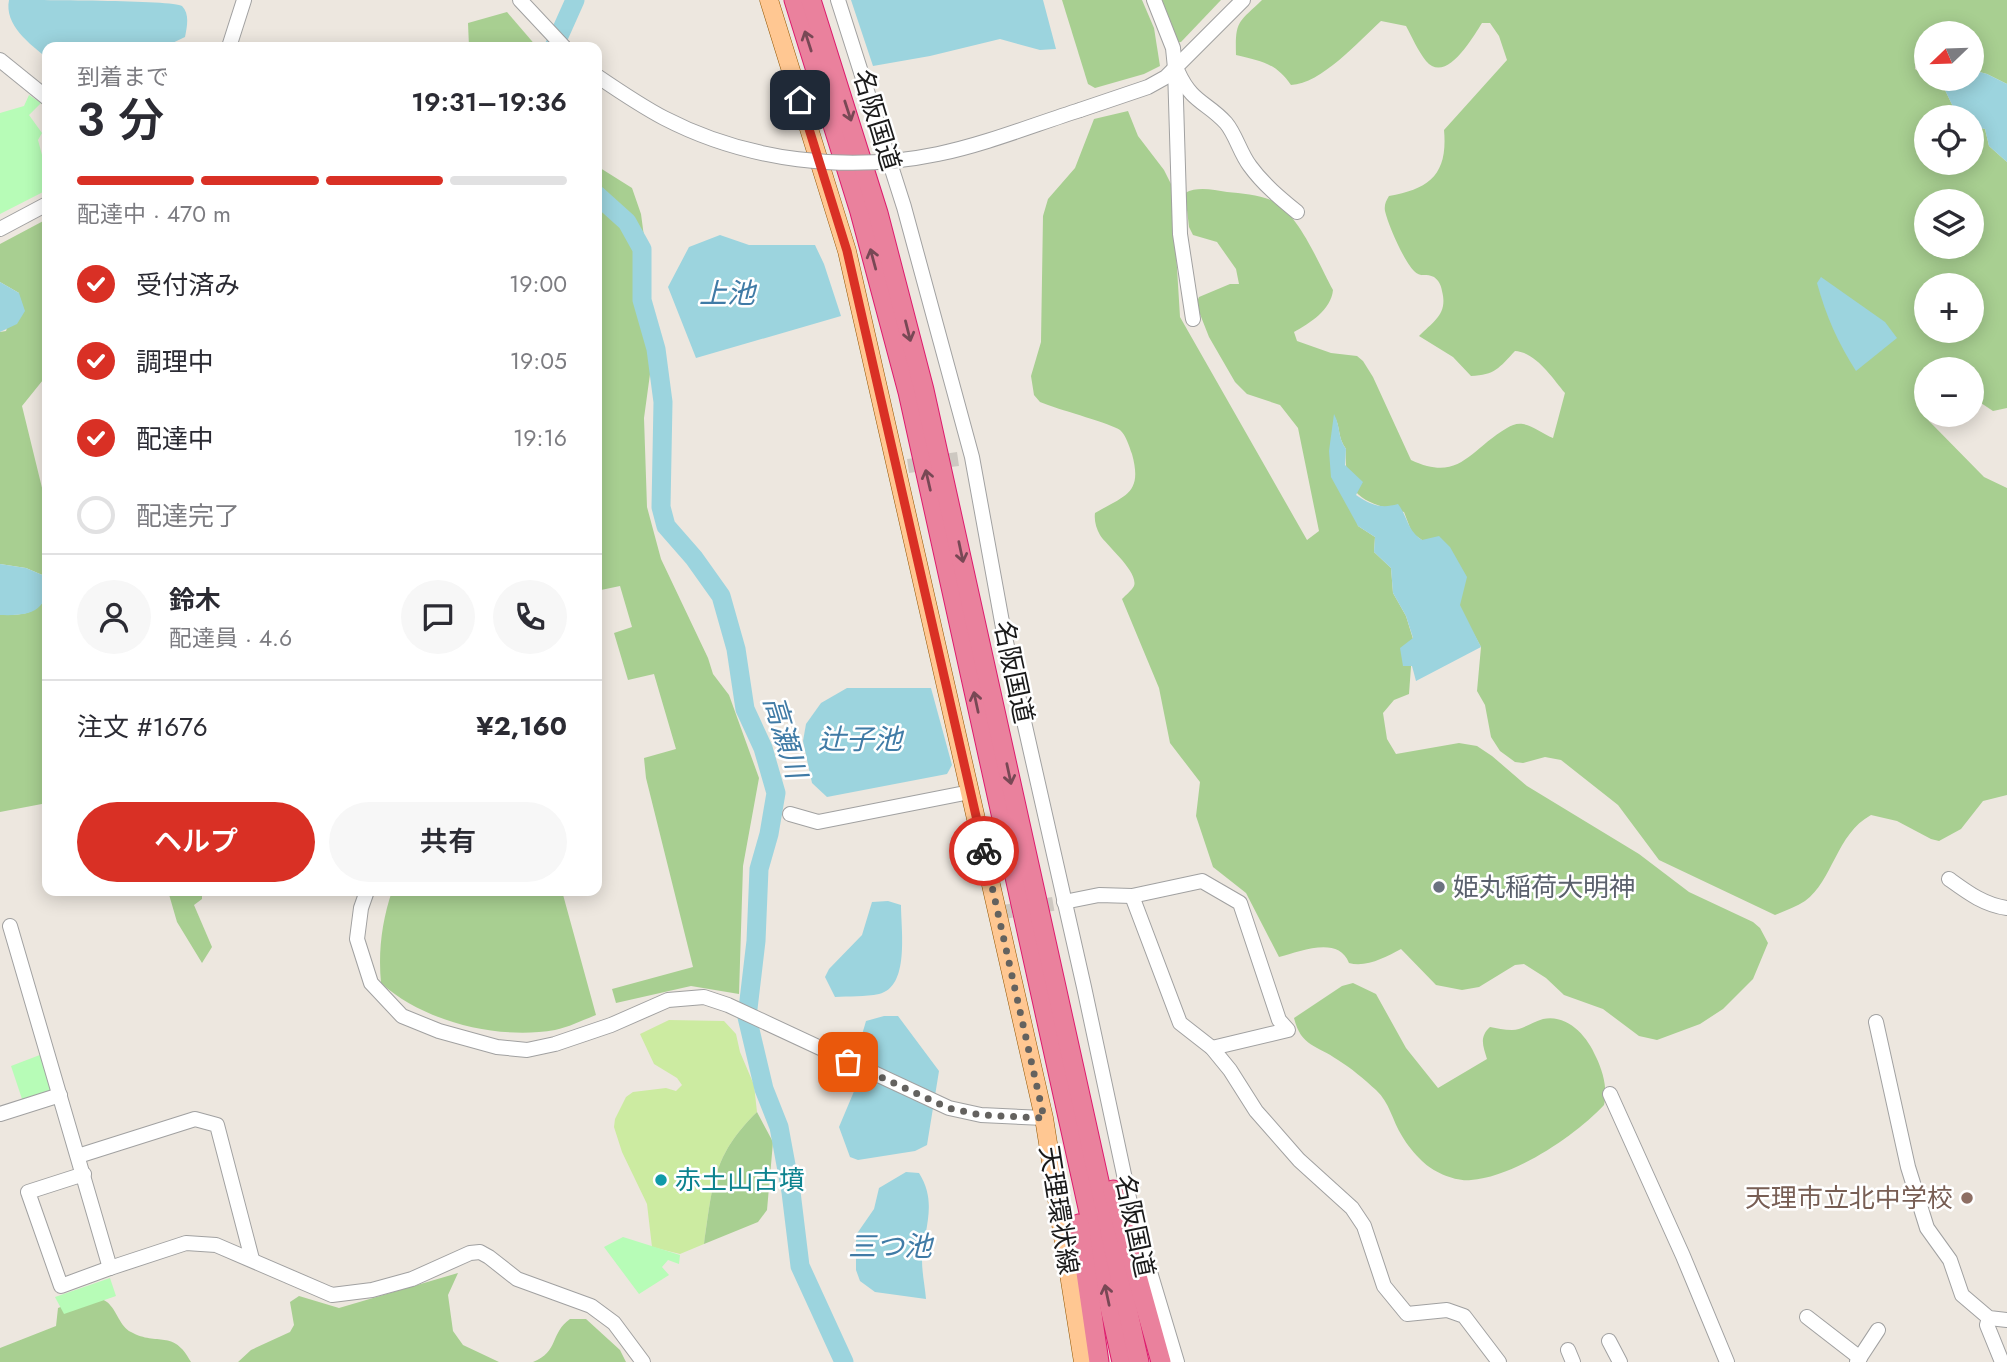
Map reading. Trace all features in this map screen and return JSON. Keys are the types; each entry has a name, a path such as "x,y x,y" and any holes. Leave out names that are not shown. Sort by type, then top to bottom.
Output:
{"highway":[{"name":"名阪国道","path":"794,0 860,212 905,380 1122,1362"},
{"name":"名阪国道","path":"811,0 878,214 920,377 1139,1362"},
{"path":"1017,888 1031,974 1073,1174 1099,1362"},
{"path":"1059,1004 1161,1362"}],"main road":[{"name":"天理環状線","path":"769,0 847,251 902,467 970,792 1044,1118 1083,1362"}],"street":[{"path":"231,42 244,0"},
{"path":"520,0 559,42"},
{"path":"838,0 904,207 965,458 1132,1212 1177,1362"},
{"path":"1154,0 1173,48 1180,234 1192,319"},
{"path":"602,79 663,118 713,139 757,152 812,160 871,163 939,154 1148,87 1166,77 1243,0"},
{"path":"0,60 42,94"},
{"path":"1175,68 1184,86 1197,101 1226,123 1249,165 1272,192 1297,212"},
{"path":"0,229 42,207"},
{"path":"790,814 818,822 970,792"},
{"path":"1949,879 1973,897 1995,907 2007,908"},
{"path":"1064,902 1099,895 1132,896 1202,881 1240,903 1279,1020 1288,1030 1212,1048"},
{"path":"365,896 357,939 371,983 402,1016 439,1031 497,1047 527,1050 555,1044 611,1025 668,1000 704,997 765,1022 948,1108 981,1115 1044,1118"},
{"path":"1132,896 1180,1023 1212,1048 1265,1121 1299,1160 1352,1208 1364,1226 1384,1286 1400,1307 1407,1314 1447,1310 1464,1316 1499,1362"},
{"path":"9,926 110,1268"},
{"path":"1876,1022 1908,1167 1927,1228 1950,1260 1962,1295 1989,1318 2007,1320"},
{"path":"1610,1094 1727,1362"},
{"path":"0,1114 60,1095"},
{"path":"78,1156 195,1119 217,1125 252,1259"},
{"path":"83,1174 28,1192 61,1286 186,1243 215,1245 332,1295 372,1290 412,1279 470,1253 480,1252 517,1279 591,1306 614,1323 643,1362"},
{"path":"1807,1317 1858,1360 1878,1330"},
{"path":"1989,1318 1987,1325 2001,1362"},
{"path":"1609,1341 1619,1362"}],"green space":[{"path":"1062,0 1142,0 1154,28 1160,66 1144,74 1095,88 1088,84"},
{"path":"1158,0 1221,0 1181,42 1174,43"},
{"path":"1262,0 2007,0 2007,84 1984,73 1984,21 1914,21 1914,91 1945,91 1952,105 1914,105 1914,175 1984,175 1984,129 1989,146 2007,162 2007,408 1993,411 1984,405 1984,357 1914,357 1914,427 1935,427 1984,477 2007,488 2007,795 1983,801 1961,829 1939,841 1897,821 1871,815 1859,823 1850,834 1814,892 1805,901 1775,915 1659,860 1618,805 1561,760 1545,757 1523,763 1515,762 1500,751 1491,737 1485,705 1477,691 1481,647 1422,540 1412,533 1404,512 1367,501 1352,487 1346,465 1346,449 1334,416 1358,526 1375,537 1374,552 1391,568 1393,593 1406,616 1413,639 1409,694 1394,700 1383,713 1387,739 1396,754 1459,743 1477,746 1527,786 1639,854 1689,892 1753,922 1760,928 1768,943 1753,979 1723,1009 1700,1024 1657,1040 1639,1036 1603,1009 1564,995 1546,978 1524,964 1515,965 1479,987 1462,990 1436,985 1401,949 1376,961 1362,964 1349,963 1344,954 1328,947 1307,949 1279,957 1246,893 1213,867 1196,816 1200,782 1170,743 1159,688 1122,599 1134,586 1132,574 1100,535 1096,524 1095,513 1123,497 1133,485 1135,467 1126,438 1115,427 1040,402 1034,395 1031,376 1041,342 1043,216 1048,199 1075,168 1094,119 1128,111 1138,136 1164,170 1172,186 1180,317 1307,540 1319,531 1298,428 1280,405 1247,394 1235,382 1209,337 1196,304 1199,297 1230,284 1239,284 1236,269 1217,242 1193,235 1189,227 1185,193 1206,189 1255,196 1271,200 1290,216 1307,240 1333,290 1324,310 1294,332 1297,341 1331,353 1357,356 1363,361 1411,460 1441,468 1453,466 1507,428 1517,424 1527,425 1553,438 1565,393 1537,361 1523,353 1515,351 1491,372 1471,376 1453,357 1419,336 1441,311 1442,289 1434,277 1419,274 1410,266 1397,243 1385,211 1389,196 1415,189 1433,177 1443,158 1444,130 1507,60 1499,36 1490,23 1482,23 1466,48 1450,63 1434,67 1426,61 1406,26 1381,21 1327,70 1303,83 1291,85 1274,67 1236,55 1237,29"},
{"path":"507,12 533,42 469,42 468,23"},
{"path":"29,95 41,103 29,115 42,133 38,140 42,155 42,193 0,214 0,113 24,106"},
{"path":"602,169 632,188 641,214 645,244 642,293 653,352 644,418 647,507 661,559 713,674 729,695 759,778 743,866 739,994 691,986 616,1003 612,989 693,967 646,778 644,758 676,749 654,674 628,680 614,633 632,627 620,586 602,590"},
{"path":"42,222 42,381 22,406 42,488 42,575 26,568 0,564 0,332 6,331 19,293 0,282 0,244"},
{"path":"42,603 42,804 0,812 0,615 27,613"},
{"path":"169,896 202,896 194,905 212,947 202,963 177,922"},
{"path":"391,896 563,896 596,1015 555,1030 510,1032 463,1025 418,1008 381,983 380,959"},
{"path":"1353,983 1376,994 1406,1048 1438,1088 1487,1059 1483,1038 1490,1027 1516,1030 1552,1018 1568,1023 1582,1034 1599,1062 1605,1087 1604,1105 1561,1142 1506,1171 1471,1180 1452,1178 1438,1172 1422,1161 1409,1146 1385,1100 1376,1090 1348,1067 1305,1040 1297,1028 1294,1018 1342,986"},
{"path":"669,1020 724,1021 736,1034 740,1052 754,1085 757,1112 731,1143 717,1172 704,1244 680,1254 652,1247 647,1204 622,1152 614,1127 626,1097 633,1092 666,1088 676,1091 682,1085 677,1078 654,1064 640,1034"},
{"path":"45,1053 58,1094 24,1105 11,1066"},
{"path":"757,1112 773,1142 767,1210 758,1222 704,1244 717,1172 731,1143"},
{"path":"623,1237 680,1255 679,1264 668,1260 662,1267 669,1275 639,1294 604,1247"},
{"path":"458,1273 448,1295 453,1331 463,1345 499,1362 238,1362 251,1350 290,1332 294,1325 290,1302 299,1296 339,1308"},
{"path":"110,1278 116,1296 64,1314 55,1297"},
{"path":"92,1295 110,1305 127,1330 178,1345 191,1362 0,1362 0,1348 56,1326 58,1308"},
{"path":"570,1319 586,1319 620,1350 626,1362 533,1362 547,1353 559,1330"}],"water":[{"path":"9,0 173,4 185,9 187,29 185,37 174,42 42,42 42,54 14,26 8,9"},
{"path":"851,0 1043,0 1056,49 1040,50 1000,39 873,66"},
{"path":"1984,73 2007,84 2007,162 1989,146 1984,129 1984,105 1952,105 1945,91 1984,91"},
{"name":"上池","path":"720,235 749,245 815,245 841,316 696,358 668,287 689,247"},
{"path":"1821,277 1885,322 1897,338 1856,371 1838,340 1824,307 1817,283"},
{"path":"0,282 19,293 25,311 17,324 0,332"},
{"path":"1334,414 1346,449 1345,465 1363,482 1356,495 1376,505 1398,504 1417,536 1422,540 1439,536 1450,547 1467,577 1460,605 1481,647 1416,681 1412,666 1403,666 1400,648 1413,638 1406,616 1393,593 1391,568 1374,552 1375,537 1358,526 1331,477 1329,451"},
{"path":"0,564 26,568 42,575 42,603 36,610 0,615"},
{"name":"辻子池","path":"847,688 931,688 952,765 947,774 827,797 812,783 803,741 806,724 821,703"},
{"path":"888,901 901,905 902,956 896,981 889,989 879,994 835,997 825,977 829,969 862,935 872,902"},
{"name":"三つ池","path":"884,1016 898,1016 939,1071 927,1145 915,1151 858,1160 850,1157 839,1127 855,1089 859,1045 866,1021"},
{"name":"三つ池","path":"906,1172 919,1173 928,1195 922,1260 926,1299 875,1292 860,1281 856,1270 856,1235 874,1209 879,1188"}],"waterway":[{"name":"高瀬川","path":"556,42 575,0"},
{"name":"高瀬川","path":"602,200 627,222 642,249 642,300 656,349 663,402 661,507 666,526 694,558 721,596 736,649 745,709 763,748 776,793 769,834 759,869 756,941 747,1017 764,1089 779,1127 791,1192 800,1266 844,1362"}],"tunnel":[{"path":"908,466 958,459"},
{"path":"998,913 1064,902"}],"way so far":[{"path":"848,1062 948,1108 981,1115 1044,1118 984,851"}],"place":[{"name":"姫丸稲荷大明神","path":"1439,887"},
{"name":"赤土山古墳","path":"661,1180"},
{"name":"天理市立北中学校","path":"1967,1198"}],"route":[{"path":"800,100 847,251 984,851"}]}
